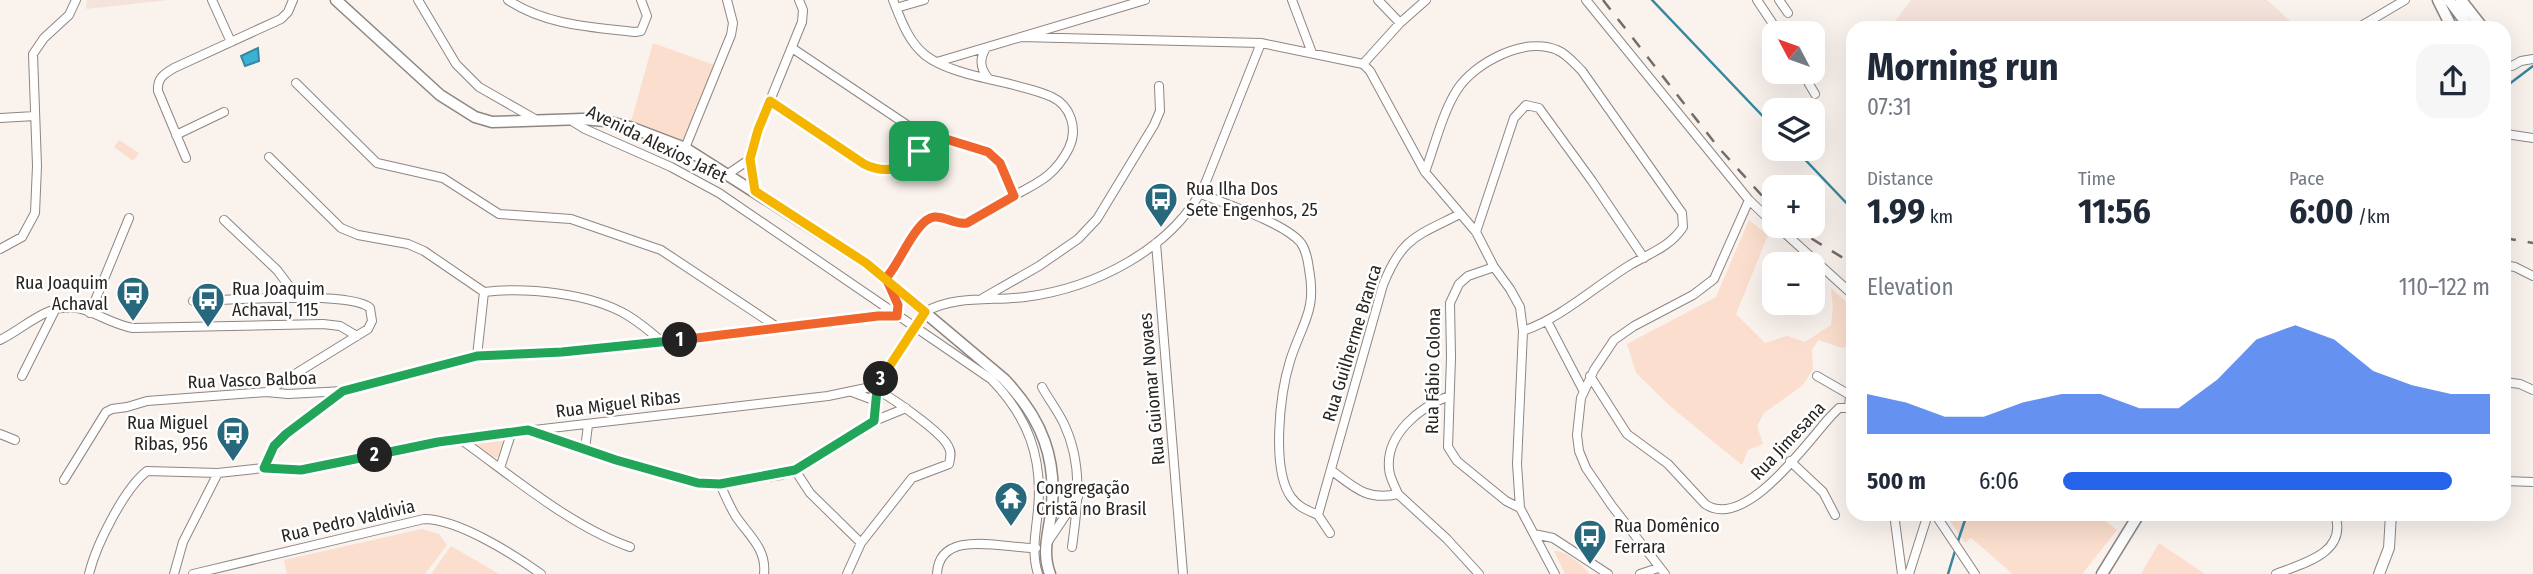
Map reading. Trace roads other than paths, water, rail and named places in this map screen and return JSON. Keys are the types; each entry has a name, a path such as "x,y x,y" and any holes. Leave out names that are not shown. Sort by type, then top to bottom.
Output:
{"main road":[{"name":"Avenida Alexios Jafet","path":"336,0 459,109 492,122 593,120 630,127 685,148 886,278 1004,379 1022,398 1040,427 1051,476 1051,512 1045,555 1050,574"},
{"path":"2438,0 2448,21"},
{"path":"2449,0 2465,21"},
{"path":"2461,0 2478,21"},
{"path":"886,278 898,305 897,316"},
{"path":"2102,574 2135,521"}],"street":[{"path":"0,249 22,237 36,213 33,54 44,38 69,15 76,0"},
{"path":"212,0 231,42"},
{"path":"186,158 158,91 161,77 174,68 283,18 293,0"},
{"path":"418,0 456,64 492,96 538,121"},
{"path":"508,0 522,9 544,17 635,32 641,31 648,16 641,0"},
{"path":"685,148 731,35 733,23 727,0"},
{"path":"755,191 750,159 758,130 803,17 799,0"},
{"path":"886,278 920,226 928,219 939,217 959,224 967,223 1042,181 1052,172 1070,145 1073,126 1069,112 1052,97 926,57 915,46 894,4 924,0"},
{"path":"936,62 1145,0"},
{"path":"1292,0 1312,53"},
{"path":"1377,0 1401,23"},
{"path":"1363,64 1426,0"},
{"path":"1586,0 1749,200 1762,212"},
{"path":"1757,0 1771,21"},
{"path":"1779,0 1788,13"},
{"path":"2369,21 2405,0"},
{"path":"1021,37 1261,43 1363,64 1370,71 1425,172 1476,232 1494,267 1520,307 1523,331 1517,464 1520,508 1555,574"},
{"path":"874,421 877,390 884,373 925,312 936,306 1026,297 1106,274 1156,243 1184,217 1201,194 1261,43"},
{"path":"1425,172 1453,97 1464,81 1489,62 1516,48 1542,46 1567,55 1582,71 1682,213 1684,221 1679,234 1663,247 1547,321 1523,331"},
{"path":"792,48 905,123 923,132 988,152 1000,163 1014,196"},
{"path":"986,48 981,60 982,69 988,78"},
{"path":"2512,66 2533,59"},
{"path":"296,83 377,163 443,178 499,214 571,219 661,250 777,327"},
{"path":"1809,84 1815,94"},
{"path":"980,300 1058,254 1078,239 1097,219 1154,125 1160,111 1159,86"},
{"path":"770,101 864,164 881,171 896,169 912,160 919,151 923,132"},
{"path":"1476,232 1514,118 1519,110 1526,105 1532,105 1539,108 1567,145 1644,258"},
{"path":"176,135 224,112"},
{"path":"0,118 35,116"},
{"name":"Avenida Alexios Jafet","path":"572,121 671,167 719,193 914,328 981,370 1007,397 1028,429 1040,489 1033,548 1038,574"},
{"path":"2511,137 2533,138"},
{"path":"269,157 341,228 358,235 408,244 424,251 484,292 506,289 548,291 626,314 662,342"},
{"path":"728,174 750,159"},
{"path":"1201,194 1279,226 1302,244 1308,261 1313,299 1290,361 1283,393 1280,443 1282,471 1290,496 1303,508 1318,515 1330,533"},
{"path":"1640,574 1661,571 1586,468 1579,451 1577,435 1583,390 1614,340 1634,326 1693,295 1714,279 1749,200"},
{"name":"Rua Guilherme Branca","path":"1318,515 1383,285 1393,260 1417,235 1460,214"},
{"path":"90,313 129,218"},
{"path":"224,220 277,270 298,298"},
{"path":"1790,238 1846,289"},
{"name":"Rua Guiomar Novaes","path":"1156,243 1183,574"},
{"path":"2511,266 2533,276"},
{"name":"Rua Fábio Colona","path":"1494,267 1468,276 1452,294 1449,315 1451,350 1448,447 1453,456 1506,501 1520,508"},
{"path":"477,356 484,292"},
{"path":"193,301 298,298 356,301 366,304 372,313 368,329 266,392"},
{"path":"0,340 34,318 71,307 133,328 323,324 340,326 357,336"},
{"path":"22,376 55,310"},
{"name":"Rua Vasco Balboa","path":"64,480 106,412 147,401 266,392 288,394 343,391 477,356 562,352 897,316"},
{"path":"1547,321 1583,390"},
{"name":"Rua Jimesana","path":"1590,376 1627,434 1668,464 1710,508 1728,508 1750,501 1765,489 1830,416 1839,408 1846,409"},
{"path":"1817,376 1846,393"},
{"path":"2511,383 2533,390"},
{"path":"1042,387 1069,435 1079,480 1072,547"},
{"name":"Rua Miguel Ribas","path":"89,574 108,527 143,473 153,470 218,473 264,468 301,470 438,442 512,431 588,425 852,392 865,388 877,390"},
{"path":"846,574 861,543 912,478 949,464 950,449 947,443 906,408 877,390"},
{"path":"264,468 274,446 286,434 343,391"},
{"name":"Rua Miguel Ribas","path":"852,392 876,401"},
{"path":"1449,396 1436,401 1416,415 1400,431 1391,448 1388,471 1398,494 1447,539 1475,572"},
{"path":"528,430 698,483 720,484 795,470 874,421 906,408"},
{"path":"585,449 588,425"},
{"path":"500,468 512,431"},
{"path":"0,434 15,440"},
{"path":"460,439 597,534 630,547"},
{"path":"1790,461 1824,492 1835,515"},
{"path":"795,470 810,493 861,543"},
{"path":"1331,470 1372,496 1398,494"},
{"path":"174,574 183,542 218,473"},
{"path":"2511,481 2533,482"},
{"path":"720,484 732,511 762,554 764,574"},
{"path":"937,574 939,561 955,547 980,544 1033,548 1046,545 1078,496"},
{"name":"Rua Pedro Valdivia","path":"193,574 424,519 439,519 457,525 541,574"},
{"path":"1895,521 1902,574"},
{"path":"1909,574 1926,521"},
{"path":"1940,521 1975,574"},
{"path":"2276,574 2328,551 2337,538 2337,521"},
{"path":"2379,574 2389,548 2391,521"},
{"path":"1534,534 1553,538 1608,574"}],"water":[{"path":"258,48 259,61 245,66 241,56"}],"waterway":[{"path":"1652,0 1762,115"},
{"path":"2511,83 2533,66"},
{"path":"1806,161 1846,203"},
{"path":"1957,544 1965,521"},
{"path":"1948,574 1955,551"}],"railway":[{"path":"1603,0 1718,147 1762,196"},
{"path":"1811,238 1846,260"},
{"path":"2511,239 2533,243"}],"place":[{"name":"Rua Ilha Dos Sete Engenhos, 25","path":"1161,229"},
{"name":"Rua Joaquim Achaval","path":"133,323"},
{"name":"Rua Joaquim Achaval, 115","path":"208,329"},
{"name":"Rua Miguel Ribas, 956","path":"233,463"},
{"name":"Congregação Cristã no Brasil","path":"1011,528"},
{"name":"Rua Domênico Ferrara","path":"1590,566"}]}
